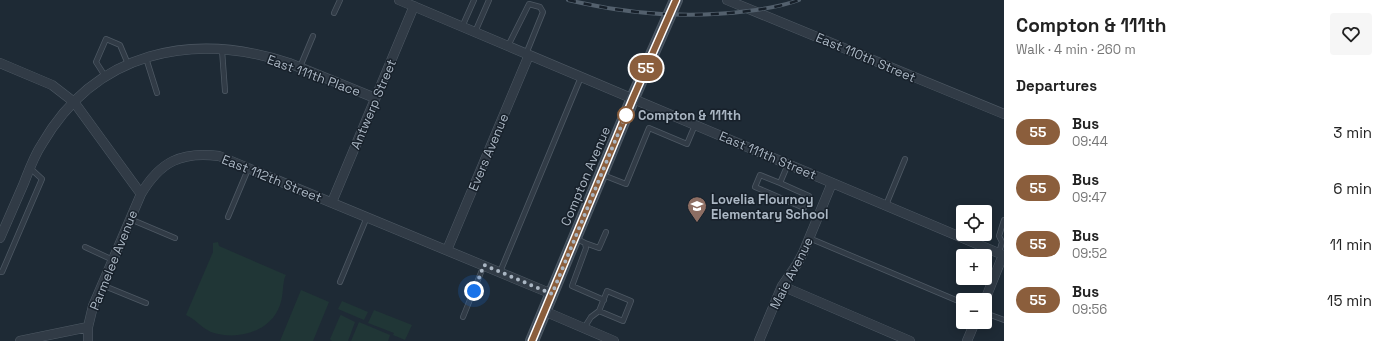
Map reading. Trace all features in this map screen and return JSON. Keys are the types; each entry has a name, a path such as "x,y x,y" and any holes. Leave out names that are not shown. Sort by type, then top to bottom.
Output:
{"main road":[{"name":"Compton Avenue","path":"532,341 552,294 582,243 601,174 676,0"}],"street":[{"name":"East 111th Street","path":"399,0 1002,254"},
{"name":"East 110th Street","path":"733,1 1004,114"},
{"name":"Antwerp Street","path":"332,202 414,6"},
{"name":"East 111th Place","path":"0,238 41,144 53,127 74,102 105,76 128,64 168,51 187,49 222,50 261,55 300,67 376,98"},
{"name":"Evers Avenue","path":"448,250 527,54"},
{"path":"0,63 52,85 74,102 141,194"},
{"name":"East 112th Street","path":"141,194 155,173 177,159 189,155 203,154 219,156 552,294"},
{"name":"Maie Avenue","path":"761,340 782,286 797,264 832,183"},
{"name":"Parmelee Avenue","path":"88,341 88,327 93,306 141,194"},
{"path":"987,293 1002,254"},
{"path":"782,286 910,341"},
{"path":"544,311 614,341"},
{"path":"20,341 88,327"},
{"path":"967,341 972,329"}],"lane":[{"path":"334,14 340,0"},
{"path":"462,27 474,0"},
{"path":"475,32 488,0"},
{"path":"508,46 529,4 540,7 543,12 527,54"},
{"path":"300,67 313,36"},
{"path":"105,76 96,62 106,39 120,45 128,64"},
{"path":"222,50 225,91"},
{"path":"146,58 157,94"},
{"path":"500,272 581,77"},
{"path":"601,174 626,184 649,128 687,144 695,125"},
{"path":"886,205 905,159"},
{"path":"780,183 788,164"},
{"path":"228,217 248,167"},
{"path":"0,272 2,272 42,180 30,168"},
{"path":"760,175 780,183 809,196 804,208 755,187 760,175"},
{"path":"340,282 368,217"},
{"path":"130,219 175,238"},
{"path":"1002,254 1002,242 999,236 1004,220"},
{"path":"604,300 572,286 582,243 599,248 606,232"},
{"path":"809,238 956,300"},
{"path":"85,247 113,260"},
{"path":"463,317 484,265"},
{"path":"102,285 146,303"},
{"path":"584,328 592,317 599,311 607,291 631,301 623,321 599,311"},
{"path":"992,316 1004,320"}],"green space":[{"path":"218,242 219,246 286,275 280,305 276,314 261,328 252,332 242,335 221,335 211,332 186,315 213,252 213,243"},
{"path":"301,290 329,302 313,341 280,341"},
{"path":"342,301 368,312 364,320 338,309"},
{"path":"374,310 412,325 405,340 393,335 394,333 368,323"},
{"path":"341,315 355,322 348,341 332,341 330,339"},
{"path":"359,322 390,335 388,341 351,341"}],"railway":[{"path":"568,0 612,9 680,15 702,15 748,11 774,7 799,0"}],"bus line":[{"name":"55","path":"532,341 633,98 676,0"}],"place":[{"name":"Compton & 111th","path":"626,115"},
{"name":"Lovelia Flournoy Elementary School","path":"697,223"}],"route":[{"path":"474,291 484,265 552,294 627,112 626,115"}]}
